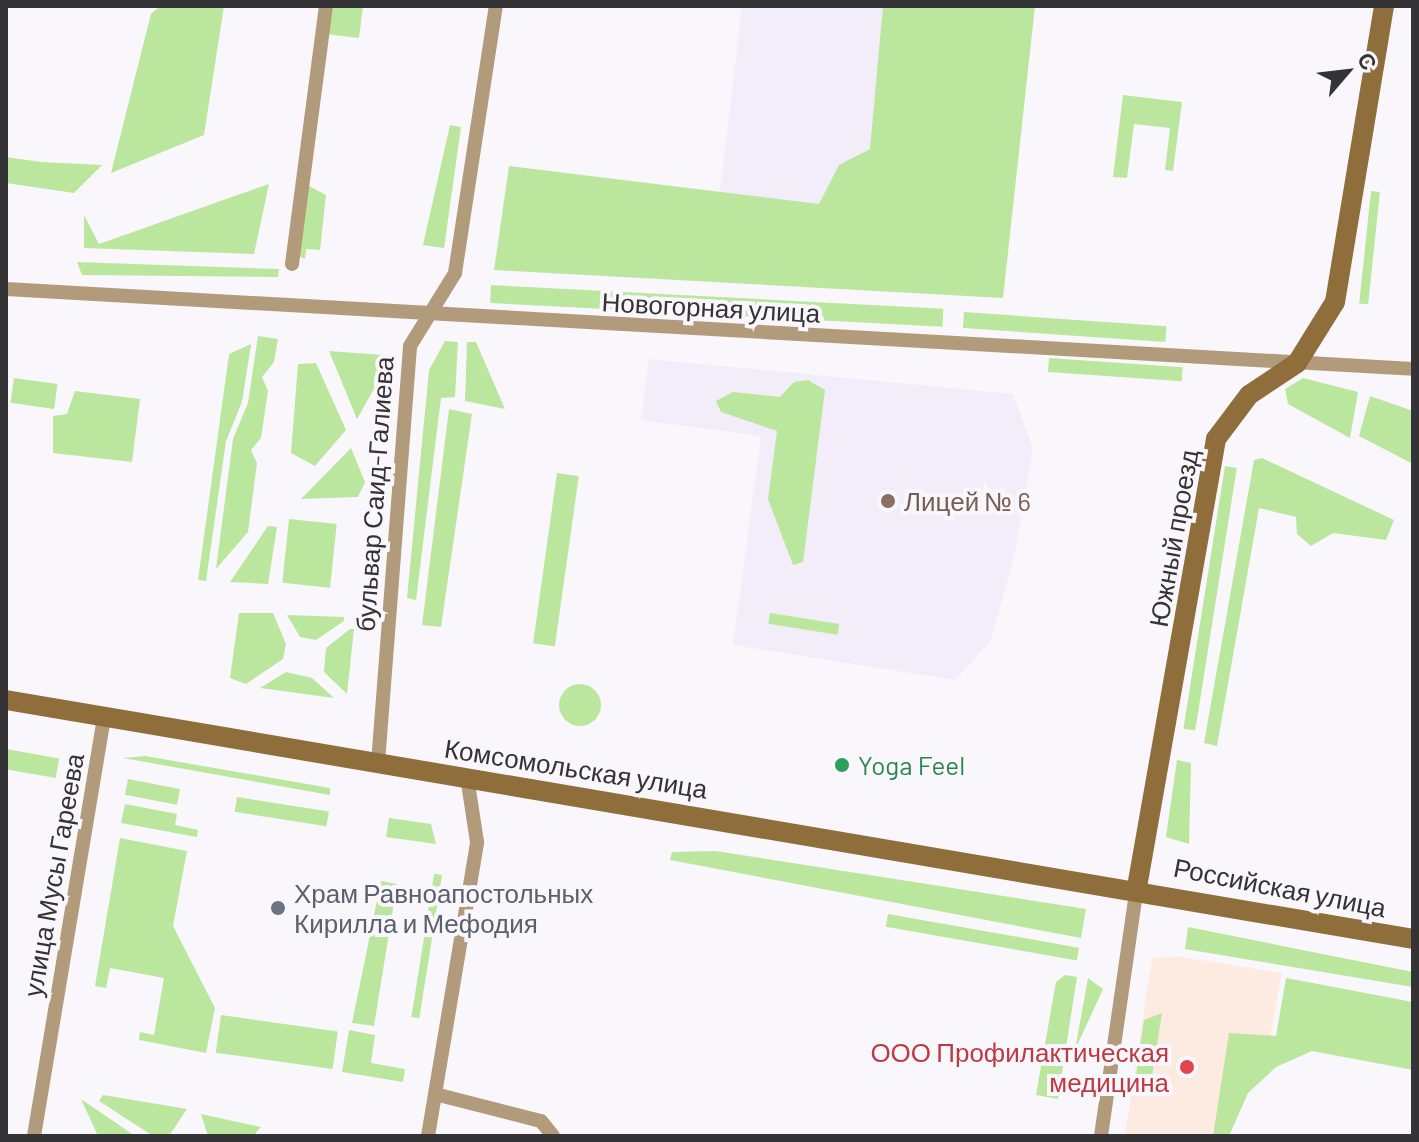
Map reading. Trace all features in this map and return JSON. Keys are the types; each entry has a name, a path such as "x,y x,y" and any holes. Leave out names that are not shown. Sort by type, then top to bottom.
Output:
{"main road":[{"name":"Южный проезд","path":"1137,887 1216,439 1249,395 1297,363 1330,315 1339,286 1384,6"},
{"name":"Комсомольская улица","path":"6,700 1137,887"},
{"name":"Российская улица","path":"1137,887 1413,939"}],"street":[{"path":"292,264 326,6"},
{"name":"бульвар Саид-Галиева","path":"378,763 410,346 455,273 496,6"},
{"name":"Новогорная улица","path":"6,289 431,316 1413,369"},
{"name":"улица Мусы Гареева","path":"34,1136 104,717"},
{"path":"428,1136 477,842 467,777"},
{"path":"1101,1136 1137,887"},
{"path":"435,1094 541,1121 553,1136"}],"shaded area":[{"path":"742,6 886,6 956,228 719,201"},
{"name":"Лицей № 6","path":"649,359 1013,394 1033,449 1015,553 991,640 955,680 733,645 761,436 641,420"},
{"path":"1181,957 1282,973 1270,1037 1218,1136 1125,1136 1152,958"}],"green space":[{"path":"160,6 224,6 204,135 111,173 151,14"},
{"path":"330,6 363,6 359,38 326,34"},
{"path":"883,6 1035,6 1003,298 494,270 509,166 819,204 839,165 870,149"},
{"path":"1123,95 1182,102 1173,171 1165,170 1170,128 1134,124 1127,178 1113,177"},
{"path":"450,125 461,127 444,248 423,245"},
{"path":"6,157 102,165 74,193 6,183"},
{"path":"269,184 254,254 84,248 84,215 99,244"},
{"path":"307,185 326,195 320,250 306,249 305,259 298,256"},
{"path":"1371,191 1380,192 1368,304 1359,303"},
{"path":"77,262 279,269 278,277 82,275"},
{"path":"491,285 943,309 942,327 490,303"},
{"path":"964,312 1167,326 1165,342 963,328"},
{"path":"258,336 278,339 274,362 262,377 268,391 261,438 251,450 257,463 248,532 216,569 233,439 248,403"},
{"path":"445,341 458,342 455,397 441,398 416,600 407,598 429,370"},
{"path":"467,342 476,342 505,409 465,401"},
{"path":"251,344 242,402 226,441 206,581 198,580 229,354"},
{"path":"329,351 384,355 383,373 357,419"},
{"path":"1049,358 1183,367 1182,381 1048,372"},
{"path":"316,363 346,430 315,466 291,453 298,364"},
{"path":"14,378 58,384 54,409 11,403"},
{"path":"1303,378 1358,392 1350,438 1288,404 1285,389"},
{"path":"808,380 825,390 803,562 793,565 768,499 777,431 721,412 716,401 733,392 780,397 794,382"},
{"path":"75,391 140,399 132,462 53,453 53,416 67,414"},
{"path":"1370,396 1413,411 1413,464 1359,436"},
{"path":"449,409 472,414 441,627 422,625"},
{"path":"351,448 365,482 358,497 301,499"},
{"path":"1262,458 1394,520 1386,540 1333,533 1311,546 1297,534 1296,517 1259,508 1217,746 1204,743 1254,460"},
{"path":"1225,466 1237,468 1195,731 1183,729"},
{"path":"557,473 579,476 555,646 533,643"},
{"path":"289,519 337,524 330,588 282,583"},
{"path":"268,526 277,527 268,584 230,582"},
{"path":"239,613 273,613 286,644 283,659 246,684 230,678"},
{"path":"770,613 839,624 837,635 768,624"},
{"path":"287,615 344,617 344,621 316,640 300,637"},
{"path":"354,629 347,694 324,672 326,648"},
{"path":"286,672 312,678 334,698 260,688"},
{"path":"580,684 595,690 601,705 595,720 580,726 565,720 559,705 565,690"},
{"path":"6,749 59,758 56,778 6,769"},
{"path":"145,756 330,788 330,795 123,758"},
{"path":"1177,760 1191,763 1189,844 1166,837"},
{"path":"128,779 180,789 177,805 125,795"},
{"path":"237,797 329,812 327,826 235,812"},
{"path":"125,804 177,814 175,825 198,830 197,837 121,823"},
{"path":"389,818 431,824 436,844 386,837"},
{"path":"120,838 187,851 173,926 215,1008 206,1053 139,1040 140,1032 154,1035 164,978 110,968 106,988 95,986"},
{"path":"716,851 1086,909 1081,938 670,860 672,852"},
{"path":"434,874 442,875 419,1018 411,1017"},
{"path":"381,881 397,884 374,1026 352,1023"},
{"path":"888,914 1079,948 1077,960 886,927"},
{"path":"1188,927 1413,972 1413,987 1185,949"},
{"path":"1065,975 1077,977 1058,1099 1036,1095 1056,982"},
{"path":"1088,978 1103,989 1075,1050"},
{"path":"1286,978 1413,1002 1413,1070 1312,1051 1276,1067 1248,1093 1229,1136 1213,1136 1229,1033 1276,1036"},
{"path":"1162,1013 1149,1094 1134,1089 1144,1020"},
{"path":"221,1015 338,1031 333,1069 216,1053"},
{"path":"349,1030 375,1035 371,1063 405,1069 403,1082 342,1072"},
{"path":"103,1095 187,1109 169,1136 153,1136 99,1101"},
{"path":"81,1099 135,1136 98,1136"},
{"path":"201,1114 261,1127 253,1136 208,1136"}],"place":[{"name":"Лицей № 6","path":"888,501"},
{"name":"Yoga Feel","path":"842,765"},
{"name":"Храм Равноапостольных Кирилла и Мефодия","path":"278,908"},
{"name":"ООО Профилактическая медицина","path":"1187,1067"}]}
